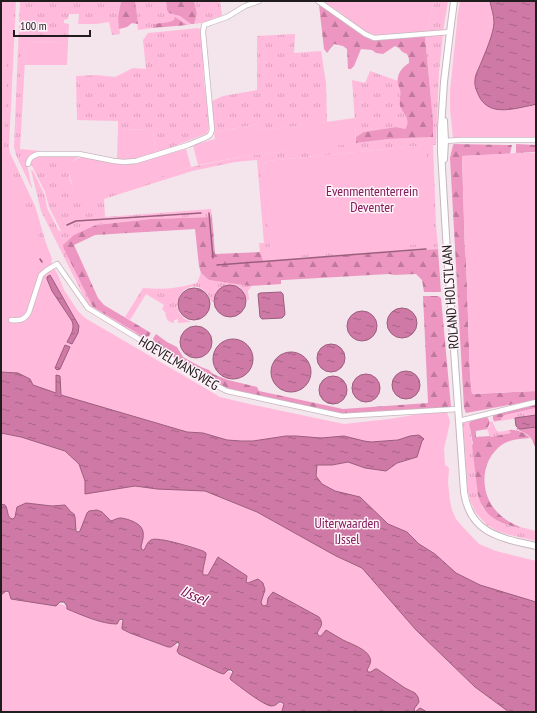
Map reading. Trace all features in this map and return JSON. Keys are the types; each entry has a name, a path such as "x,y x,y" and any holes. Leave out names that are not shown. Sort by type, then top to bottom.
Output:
{"street":[{"path":"28,164 33,156 38,154 79,154 114,161 136,161 188,146 210,135 212,130 204,25 227,17 245,6 259,1"},
{"path":"318,1 365,34 374,38 450,32"},
{"name":"ROLAND HOLSTLAAN","path":"454,1 444,82 441,128 443,141 446,236 464,492 467,506 471,515 482,528 492,534 536,546"},
{"path":"443,141 536,140"},
{"name":"HOEVELMANSWEG","path":"11,320 22,320 27,316 41,275 46,270 57,264 88,308 227,391 342,416 458,409"},
{"path":"459,421 536,402"}],"green space":[{"path":"1,1 16,1 9,147 10,153 35,206 52,259 51,264 1,315"},
{"name":"Uiterwaarden IJssel","path":"1,1 10,1 4,146 5,154 41,242 64,290 78,311 85,318 220,397 344,424 426,413 447,412 450,422 444,449 445,465 449,468 448,483 450,501 456,519 479,544 496,551 536,561 536,712 415,712 321,636 261,605 142,550 77,530 1,517"},
{"path":"20,1 121,1 118,17 120,34 112,35 109,22 78,24 79,14 69,14 68,19 64,20 64,23 69,24 68,43 26,42 20,149 41,151 32,155 27,164 32,189 16,155 14,147"},
{"path":"121,1 135,1 138,24 132,23 127,27 119,29 118,17"},
{"path":"135,1 166,1 167,10 180,16 191,24 187,25 181,21 174,20 153,24 153,28 138,30"},
{"path":"166,1 194,1 197,14 194,24 191,24 180,16 169,13 167,10"},
{"path":"194,1 220,1 222,15 205,22 194,24 197,14"},
{"path":"321,1 434,1 427,32 378,36 360,29 338,11"},
{"path":"434,1 448,1 443,31 427,32"},
{"path":"460,1 536,1 536,138 453,138 450,91"},
{"path":"319,5 368,38 378,40 425,36 433,121 433,137 389,139 356,143 356,137 364,132 396,127 405,129 407,126 408,123 406,117 400,106 398,77 400,72 409,63 409,59 407,54 395,46 383,54 376,53 372,50 361,49 354,66 351,69 348,69 347,49 343,46 334,44 327,53 324,49"},
{"path":"175,17 187,25 153,28 153,24 169,22 174,20"},
{"path":"199,28 203,47 204,81 208,110 209,128 207,133 156,154 153,130 118,129 118,121 77,120 76,76 96,75 115,77 133,68 146,69 143,40 148,33"},
{"path":"295,34 294,53 321,51 326,83 327,122 260,131 259,124 214,132 212,101 223,96 257,90 257,36"},
{"name":"Evenmententerrein Deventer","path":"443,35 439,72 436,145 433,145 438,249 262,261 259,243 264,243 257,160 235,162 192,171 104,199 105,217 211,209 212,217 151,219 96,225 66,242 93,307 144,337 150,336 144,339 88,305 41,211 31,170 33,171 45,196 47,208 59,231 61,231 49,207 45,192 31,164 32,159 39,156 78,157 73,161 69,175 70,181 80,201 191,167 246,156 389,139 433,137 433,121 425,36","holes":["426,145 262,166 267,161"]},
{"path":"26,42 68,43 67,65 24,65"},
{"path":"370,71 398,81 400,90 400,105 408,121 408,125 405,129 396,127 364,132 356,137 352,80 365,83"},
{"path":"355,118 356,143 351,144 246,156 198,165 193,145 215,139 214,132 259,124 260,131"},
{"path":"118,129 153,130 156,154 146,157 117,159"},
{"path":"454,144 512,145 510,154 462,156 472,394 536,391 536,400 466,413 464,408 450,158"},
{"path":"516,144 536,145 536,152 516,153"},
{"name":"Evenmententerrein Deventer","path":"426,145 433,243 271,258 262,166 267,161"},
{"path":"186,149 191,167 80,202 69,175 69,169 72,163 85,156 137,163"},
{"path":"536,153 536,391 472,394 462,156"},
{"path":"212,217 215,254 260,252 263,261 438,249 441,292 424,292 422,280 416,274 281,280 281,284 250,286 209,280 201,273 199,266 195,229 95,235 74,245 98,298 104,305 151,333 149,336 144,337 93,307 63,245 74,235 96,225 151,219"},
{"path":"201,273 209,280 252,286 248,291 249,300 247,300 245,293 235,285 224,286 215,295 213,302 211,302 209,296 202,289 195,287 188,288 183,292 179,297 177,304 183,317 191,322 178,323 178,319 174,320 174,323 168,321 165,312 162,309 164,305 146,294 130,320 125,317 143,288 171,288 197,283"},
{"path":"423,296 438,296 441,298 451,407 346,415 226,388 154,345 153,342 156,334 177,347 183,357 209,370 213,374 228,380 257,387 259,391 343,409 428,403"},
{"path":"536,404 536,408 505,415 501,420 494,421 493,419 493,414"},
{"path":"536,408 536,415 494,422 501,420 505,415"},
{"path":"486,416 490,422 489,426 487,429 476,431 476,437 490,437 511,433 509,430 515,430 526,434 530,438 513,440 503,444 491,457 485,473 484,482 486,491 493,507 502,517 520,527 519,528 498,521 488,514 484,509 478,495 473,444 469,423 472,420"},
{"path":"471,421 469,423 482,507 490,516 503,523 536,531 536,541 497,531 487,525 476,513 468,492 463,423"},
{"path":"492,421 495,428 499,432 509,430 512,433 490,437 487,429"},
{"path":"518,427 520,429 536,427 536,449 531,438 527,434 516,429"},
{"path":"1,591 60,604 121,621 176,645 230,672 294,712 1,712"}],"water":[{"path":"490,1 536,1 536,104 504,110 491,108 485,104 478,94 475,84 476,76 494,27 494,17"},
{"path":"50,275 79,326 78,333 72,344 67,342 73,329 73,324 52,291 47,279"},
{"path":"227,285 233,285 243,292 246,301 245,307 239,314 233,317 227,317 217,310 214,304 214,298 221,288"},
{"path":"191,288 197,288 207,295 210,304 209,310 203,317 197,320 191,320 181,313 178,307 178,301 185,291"},
{"path":"281,292 283,294 284,316 282,318 262,319 260,317 258,294"},
{"path":"402,308 408,309 416,317 416,329 408,337 402,338 396,337 388,329 387,323 388,317 396,309"},
{"path":"362,311 373,315 377,326 373,337 362,341 351,337 347,326 351,315"},
{"path":"193,326 199,326 209,333 212,342 211,348 205,355 199,358 193,358 183,351 180,345 180,339 187,329"},
{"path":"237,339 244,342 250,348 253,359 252,367 244,376 237,379 229,379 222,376 214,367 213,355 216,348 225,340"},
{"path":"331,344 341,348 345,358 341,368 331,372 321,368 317,358 321,348"},
{"path":"65,345 70,347 60,369 57,370 55,368"},
{"path":"287,352 295,352 302,355 308,361 311,372 308,383 302,389 295,392 287,392 280,389 274,383 271,376 271,368 274,361 280,355"},
{"path":"406,371 416,375 420,385 416,395 406,399 396,395 392,385 396,375"},
{"path":"1,372 18,373 30,379 33,385 56,393 56,375 60,376 61,395 187,432 203,433 227,440 253,441 286,436 321,438 344,436 371,442 398,440 419,435 424,439 417,457 397,463 386,471 365,468 348,462 332,465 317,465 316,476 322,484 335,491 360,497 388,524 407,532 419,544 435,554 456,573 480,585 536,602 536,712 509,712 475,687 416,630 362,568 336,556 257,512 205,491 157,489 135,486 85,494 85,481 79,464 65,451 21,437 1,433"},
{"path":"366,374 376,378 380,388 376,398 366,402 356,398 352,388 356,378"},
{"path":"333,376 343,380 347,390 343,400 333,404 323,400 319,390 323,380"},
{"path":"536,415 536,427 520,429 516,426 515,418"},
{"name":"IJssel","path":"26,503 52,506 65,505 74,514 76,531 78,532 80,531 89,511 97,510 102,512 111,521 120,518 132,521 139,525 143,531 142,550 144,550 151,540 155,539 176,543 206,553 203,575 208,575 218,557 247,576 246,582 248,583 258,579 263,583 265,590 261,602 262,605 267,605 268,598 273,592 319,617 322,623 317,633 319,636 321,636 326,630 366,652 371,660 367,670 368,672 377,669 415,693 419,702 414,709 415,712 283,712 284,704 281,702 274,706 267,705 231,680 230,678 233,672 231,670 228,670 224,674 220,673 179,654 177,651 179,646 178,642 171,647 168,647 122,629 122,619 119,620 117,624 98,621 67,609 64,602 60,602 56,606 11,599 9,592 6,591 1,595 1,504 5,505 9,517 13,519 15,517 17,507"},
{"path":"420,708 427,712 415,712"}],"waterway":[{"path":"67,225 76,221 201,213"},
{"path":"209,213 213,258"},
{"path":"217,265 426,249"}]}
